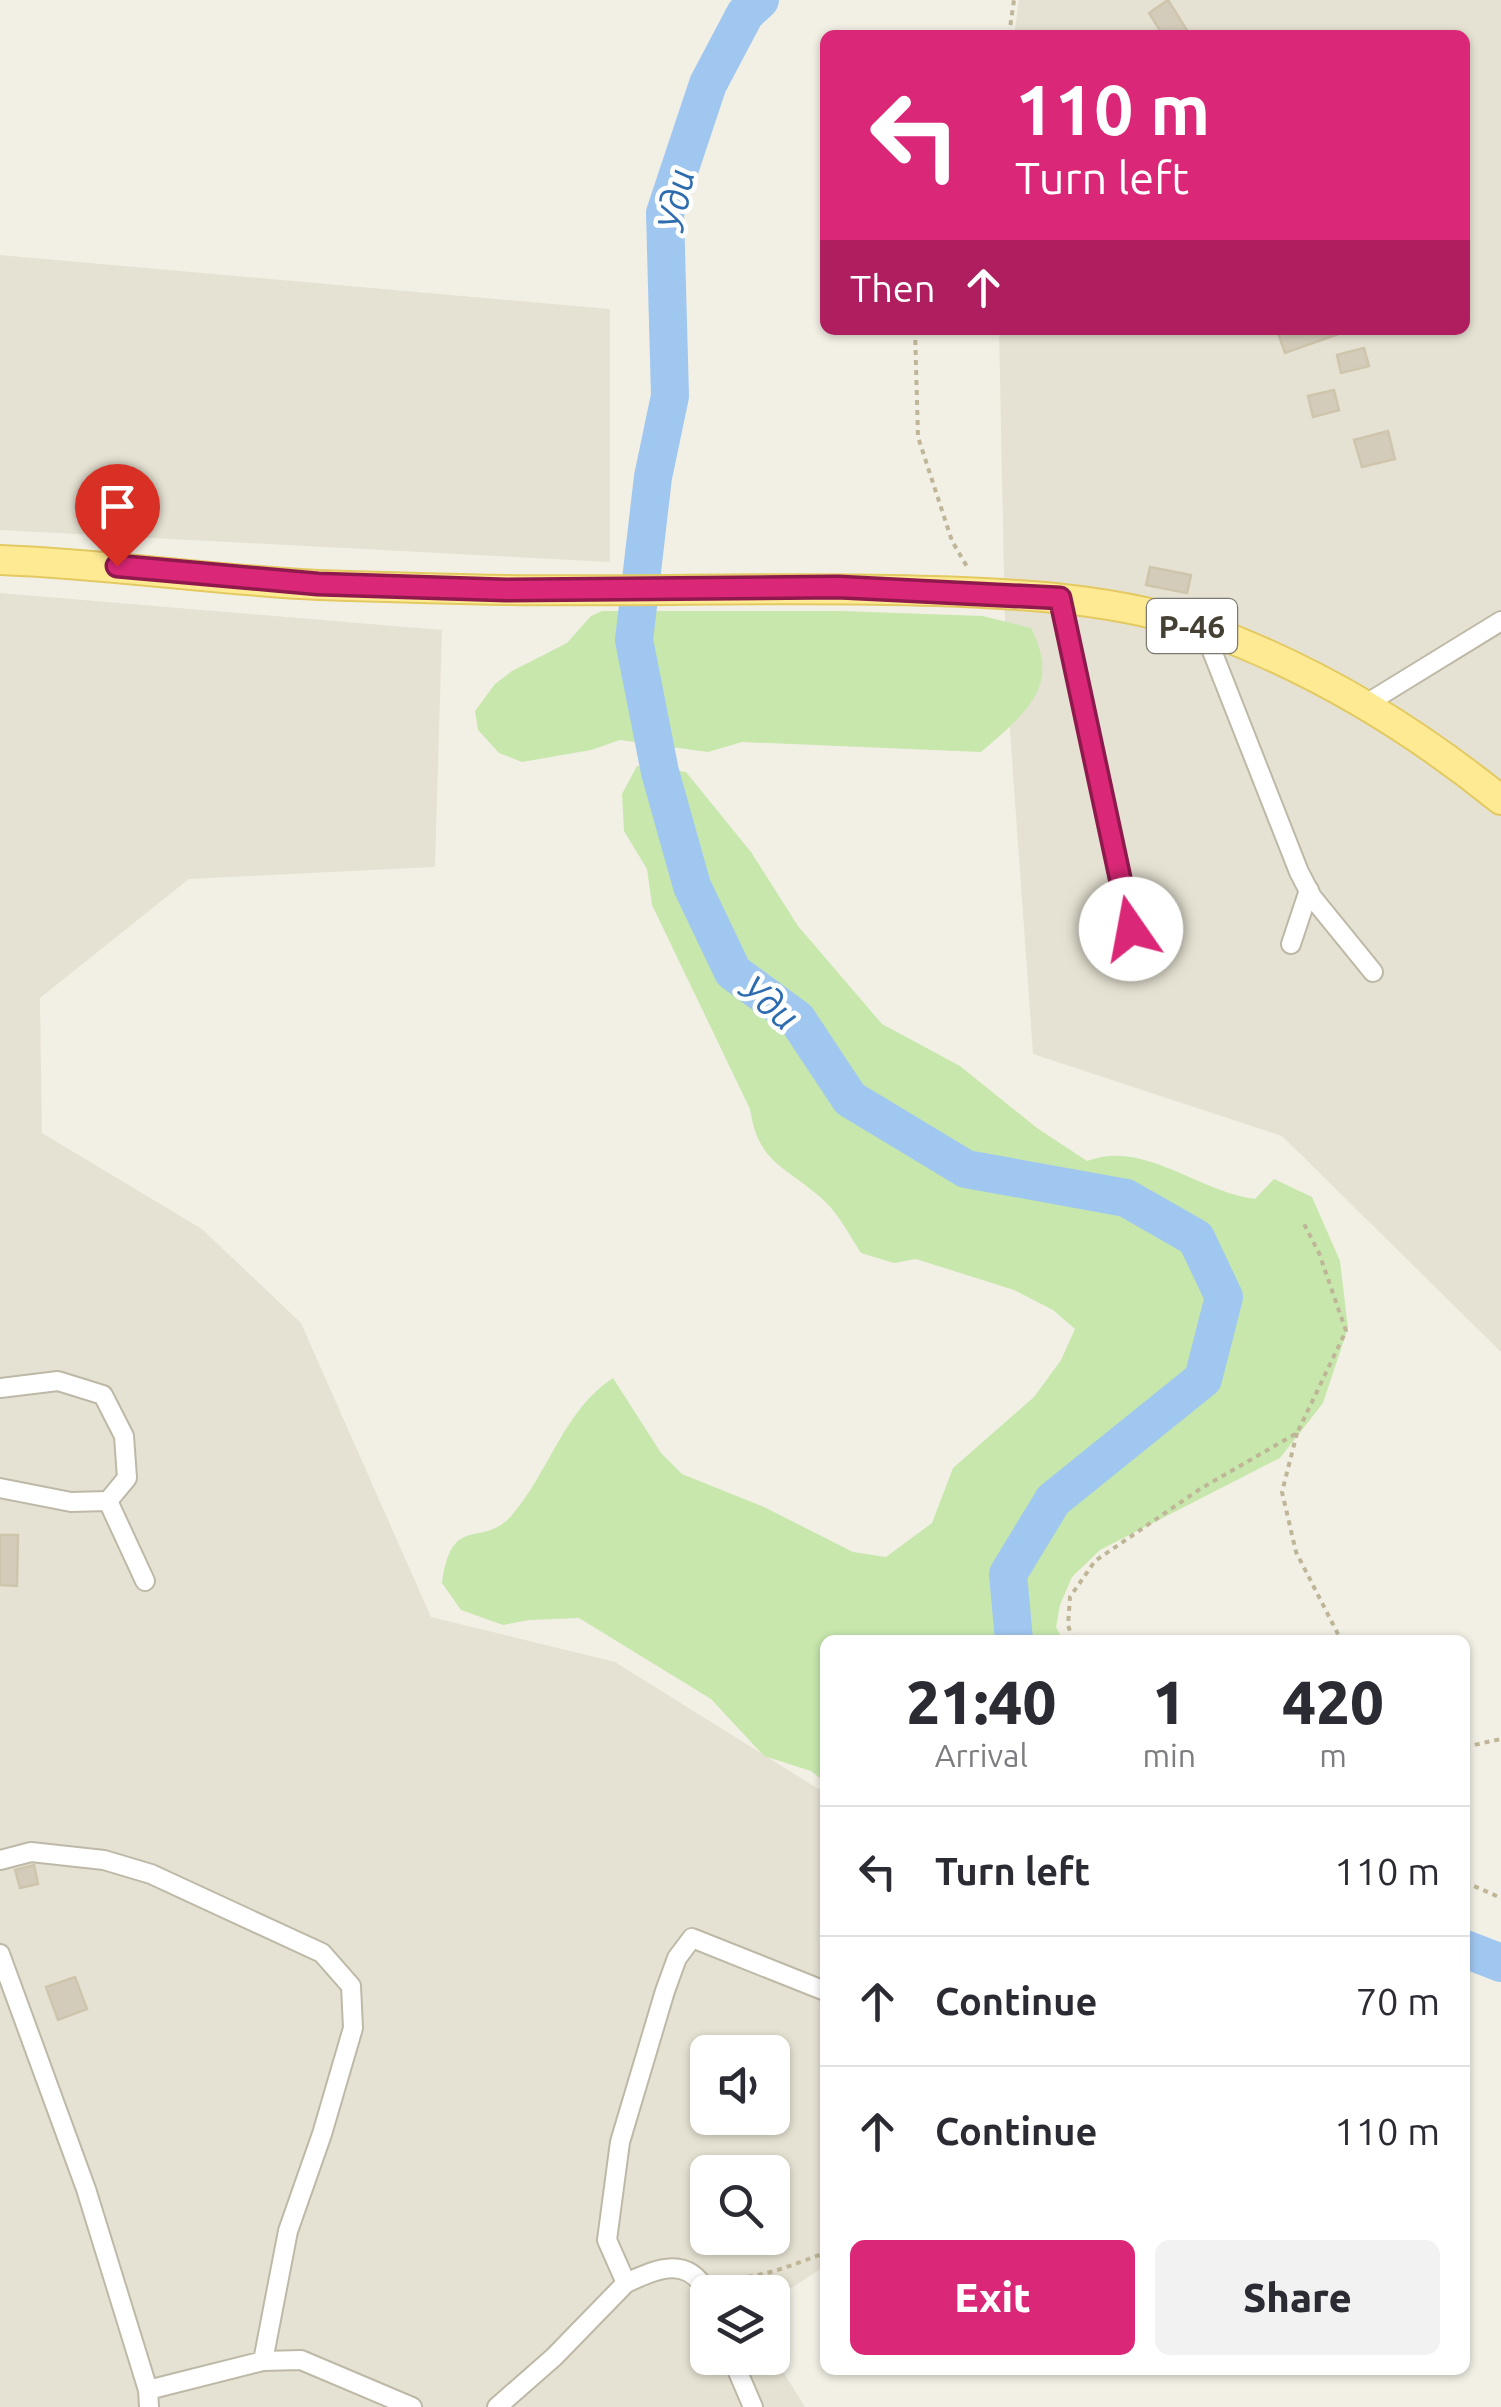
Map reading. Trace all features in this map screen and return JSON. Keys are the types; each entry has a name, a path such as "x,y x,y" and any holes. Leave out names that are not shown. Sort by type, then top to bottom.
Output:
{"main road":[{"name":"Р-46","path":"0,560 146,568 318,584 506,590 838,587 1060,598 1203,628 1316,678 1366,704 1443,754 1501,800"}],"street":[{"path":"1060,598 1131,929"},
{"path":"1366,704 1501,621"},
{"path":"1203,628 1309,890 1373,972"},
{"path":"1290,944 1309,890"},
{"path":"0,1388 58,1381 103,1395 124,1436 126,1478 108,1500 71,1502 0,1488"},
{"path":"108,1500 144,1580"},
{"path":"0,1860 31,1852 104,1860 151,1874 322,1953 351,1986 353,2028 288,2230 263,2361"},
{"path":"626,2283 607,2240 620,2142 677,1958 692,1938 820,1988"},
{"path":"0,1954 86,2189 148,2399 263,2361 302,2360 412,2407"},
{"path":"497,2407 554,2357 626,2283 658,2268 693,2274"},
{"path":"740,2375 754,2407"}],"path":[{"path":"1010,30 1014,0"},
{"path":"915,335 918,437 952,542 982,592"},
{"path":"1302,1220 1319,1253 1346,1332 1298,1433 1282,1492 1296,1552 1338,1635"},
{"path":"1071,1635 1070,1597 1096,1561 1200,1489 1298,1433"},
{"path":"1470,1746 1501,1739"},
{"path":"1470,1884 1501,1898"},
{"path":"693,2274 734,2279 820,2255"}],"shaded area":[{"path":"1019,0 1501,0 1501,1352 1282,1136 1033,1054 1006,675 999,335 1470,335 1470,30 1015,30"},
{"path":"0,255 610,309 610,562 0,530"},
{"path":"0,593 442,630 435,867 189,879 40,998 42,1133 202,1229 301,1323 431,1617 615,1662 820,1790 820,2269 790,2289 790,2275 690,2275 690,2375 785,2375 805,2407 0,2407"}],"green space":[{"path":"602,611 841,611 983,616 1031,628 1040,649 1040,684 1024,712 981,752 742,742 708,752 620,740 591,750 522,762 499,753 478,730 475,711 495,684 567,643 591,616"},
{"path":"637,766 686,772 751,852 798,926 882,1024 960,1066 1037,1128 1087,1161 1129,1157 1255,1199 1274,1179 1312,1197 1340,1261 1348,1328 1323,1403 1280,1458 1100,1550 1072,1577 1060,1605 1056,1627 1060,1635 820,1635 820,1778 811,1771 764,1756 711,1699 579,1618 503,1625 461,1610 442,1583 453,1547 461,1539 501,1525 512,1515 569,1424 596,1391 613,1378 661,1453 682,1474 764,1507 853,1552 886,1557 932,1523 953,1468 1034,1397 1061,1360 1075,1329 1053,1310 1014,1290 916,1259 894,1263 861,1253 826,1202 766,1152 750,1109 652,905 647,869 624,831 622,794"}],"building":[{"path":"1168,0 1187,30 1160,30 1149,13"},
{"path":"1279,335 1336,335 1285,353"},
{"path":"1364,348 1369,366 1341,373 1337,355"},
{"path":"1334,390 1339,410 1313,417 1308,396"},
{"path":"1388,431 1395,459 1362,467 1354,440"},
{"path":"1150,567 1191,575 1187,593 1146,585"},
{"path":"0,1535 18,1535 17,1586 0,1585"},
{"path":"34,1865 38,1884 20,1888 15,1870"},
{"path":"75,1977 87,2009 58,2020 46,1987"}],"waterway":[{"name":"Уди","path":"760,0 745,14 708,84 665,213 670,396 653,477 634,640 660,772 692,886 733,972 797,1019 850,1099 966,1169 1126,1198 1196,1238 1224,1297 1203,1379 1053,1500 1008,1574 1014,1635"},
{"name":"Уди","path":"1470,1951 1501,1963"}],"route":[{"path":"117,566 318,584 506,590 838,587 1060,598 1131,929"}]}
